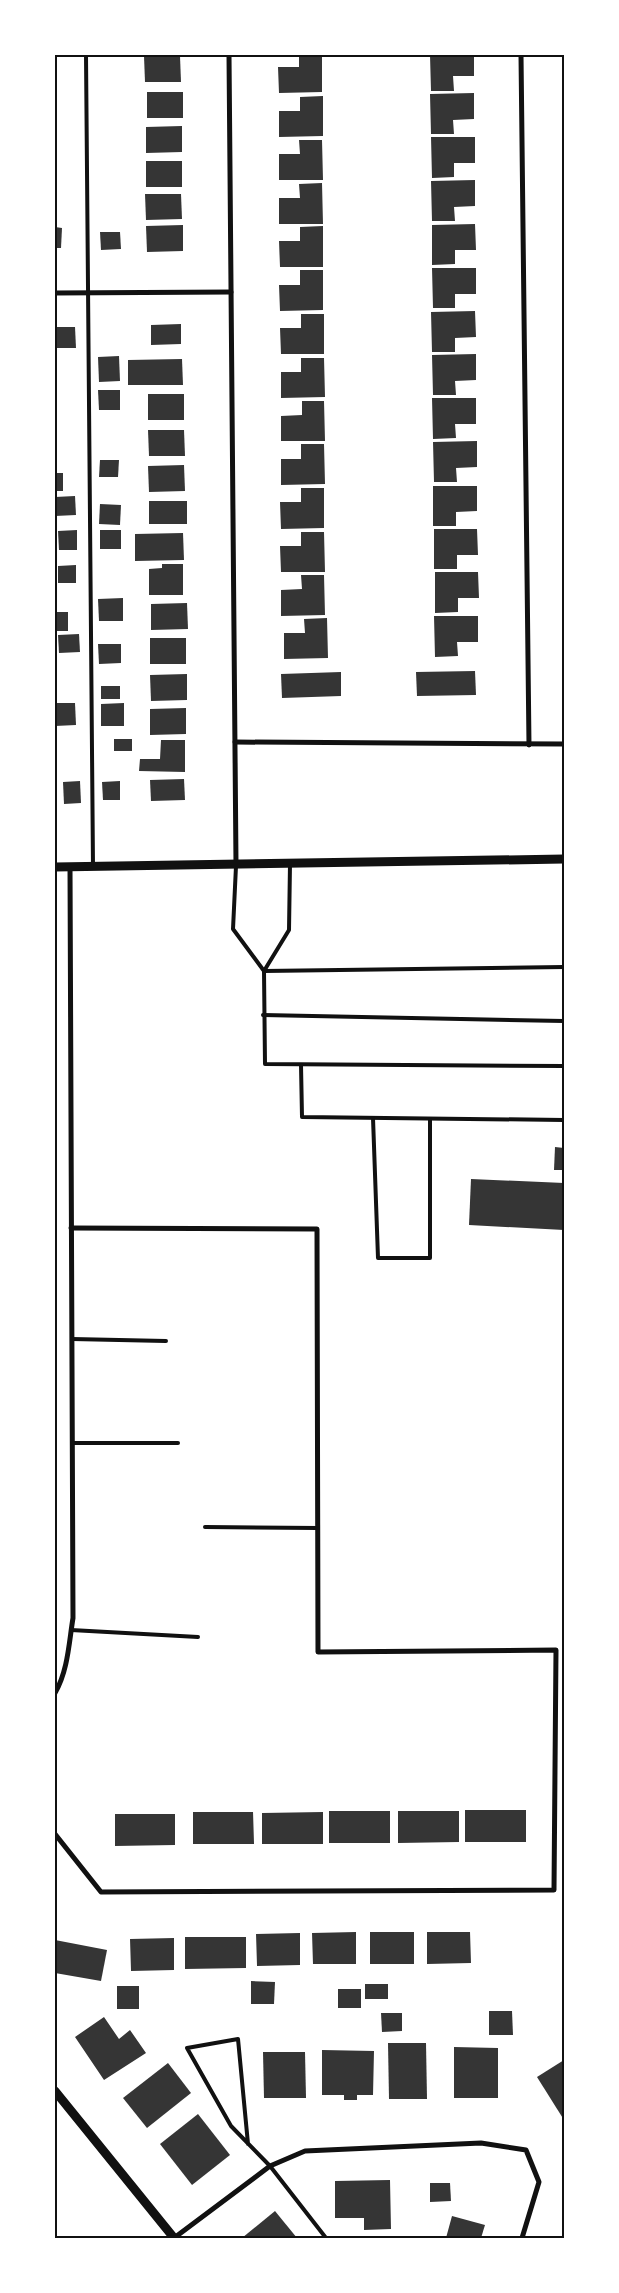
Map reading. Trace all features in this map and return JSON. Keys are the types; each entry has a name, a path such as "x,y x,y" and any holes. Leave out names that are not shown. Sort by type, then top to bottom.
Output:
{"street":[{"path":"229,55 236,864"},
{"path":"521,55 529,745"},
{"path":"55,293 231,292"},
{"path":"235,742 564,744"},
{"path":"55,867 564,859"},
{"path":"55,1693 60,1684 71,1630 70,866"},
{"path":"55,1834 102,1892 554,1890 556,1650 318,1652 317,1229 71,1228"},
{"path":"55,2091 174,2238 270,2166 305,2151 481,2143 526,2150 539,2182 522,2238"}],"lane":[{"path":"86,55 93,866"},
{"path":"236,864 233,929 264,971"},
{"path":"290,864 289,930 264,971 264,1064 564,1066"},
{"path":"264,971 564,968"},
{"path":"263,1015 564,1021"},
{"path":"301,1065 302,1117 430,1120 564,1120"},
{"path":"373,1118 378,1258 430,1258 430,1120"},
{"path":"72,1339 166,1341"},
{"path":"72,1443 178,1443"},
{"path":"205,1528 318,1528"},
{"path":"71,1630 198,1637"},
{"path":"248,2144 238,2039 187,2048 231,2126 248,2144 270,2166 326,2238"}],"building":[{"path":"299,55 322,55 322,92 279,93 278,67 299,67"},
{"path":"430,55 474,55 474,76 453,76 454,91 431,91"},
{"path":"144,56 180,56 181,82 145,82"},
{"path":"147,92 183,92 183,118 147,118"},
{"path":"474,93 474,119 453,120 454,134 431,134 430,94"},
{"path":"323,96 323,136 279,137 279,111 300,111 300,97"},
{"path":"182,126 182,152 146,153 146,127"},
{"path":"431,137 475,137 475,163 454,163 454,177 432,178"},
{"path":"299,140 322,140 323,180 279,180 279,154 300,154"},
{"path":"146,161 182,161 182,187 146,187"},
{"path":"475,180 475,206 454,207 455,221 432,221 431,181"},
{"path":"322,183 323,224 279,224 279,198 300,198 299,184"},
{"path":"145,194 181,194 182,219 146,220"},
{"path":"475,224 476,250 455,250 455,264 432,265 432,225"},
{"path":"183,225 183,251 147,252 146,226"},
{"path":"323,226 323,267 280,267 279,241 300,241 300,227"},
{"path":"55,227 62,228 61,248 55,248"},
{"path":"100,232 120,232 121,249 101,250"},
{"path":"432,268 476,268 476,294 455,294 455,308 433,308"},
{"path":"300,270 323,270 323,310 280,311 279,285 300,285"},
{"path":"475,311 476,337 455,338 455,352 432,352 431,312"},
{"path":"301,314 324,314 324,354 281,354 280,328 301,328"},
{"path":"181,324 181,344 151,345 151,325"},
{"path":"57,327 75,327 76,348 57,348"},
{"path":"476,354 476,380 455,381 456,395 433,395 432,355"},
{"path":"119,356 120,381 99,382 98,357"},
{"path":"301,358 324,358 325,397 281,398 281,372 301,372"},
{"path":"182,359 183,385 128,385 128,360"},
{"path":"98,390 120,390 120,410 99,410"},
{"path":"148,394 184,394 184,420 148,420"},
{"path":"432,398 476,398 476,424 455,424 456,438 433,439"},
{"path":"302,401 324,401 325,441 281,441 281,416 302,415"},
{"path":"148,430 184,430 185,456 149,456"},
{"path":"477,441 477,467 456,468 457,482 434,482 433,442"},
{"path":"301,444 324,444 325,484 281,485 281,459 301,459"},
{"path":"100,460 119,460 118,477 99,477"},
{"path":"184,465 185,491 149,492 148,466"},
{"path":"55,473 63,473 63,491 55,491"},
{"path":"433,486 477,486 477,511 456,512 456,526 433,526"},
{"path":"301,488 324,488 324,528 281,529 280,502 301,502"},
{"path":"75,496 76,515 55,516 55,497"},
{"path":"149,501 187,501 187,524 149,524"},
{"path":"100,504 121,505 120,525 99,524"},
{"path":"434,529 477,529 478,555 457,555 457,569 434,569"},
{"path":"77,530 77,550 59,550 58,531"},
{"path":"100,530 121,530 121,549 100,549"},
{"path":"301,532 324,532 325,572 281,572 280,546 301,546"},
{"path":"183,533 184,560 135,561 135,534"},
{"path":"162,564 183,564 183,595 149,595 149,569 162,568"},
{"path":"76,565 76,583 58,583 58,566"},
{"path":"435,572 478,572 479,598 458,598 458,612 435,613"},
{"path":"301,575 324,575 325,615 281,616 281,590 302,589"},
{"path":"123,598 123,621 99,621 98,599"},
{"path":"187,603 188,629 151,630 151,604"},
{"path":"55,612 68,612 68,631 55,631"},
{"path":"434,616 478,616 478,642 457,642 458,656 435,657"},
{"path":"327,618 328,658 284,659 284,633 305,633 304,619"},
{"path":"79,634 80,652 59,653 58,635"},
{"path":"150,638 186,638 186,664 150,664"},
{"path":"98,644 121,644 121,663 99,664"},
{"path":"475,671 476,695 417,696 416,672"},
{"path":"341,672 341,696 282,698 281,674"},
{"path":"187,674 187,700 151,701 150,675"},
{"path":"101,686 120,686 120,699 101,699"},
{"path":"55,703 75,703 76,725 55,726"},
{"path":"124,703 124,726 101,726 101,704"},
{"path":"186,708 186,734 150,735 150,709"},
{"path":"114,739 132,739 132,751 114,751"},
{"path":"161,740 185,740 185,772 139,771 140,759 160,759"},
{"path":"184,779 185,800 151,801 150,780"},
{"path":"80,781 81,803 64,804 63,782"},
{"path":"120,781 120,800 103,800 102,782"},
{"path":"555,1147 564,1148 564,1170 554,1170"},
{"path":"471,1179 564,1183 564,1230 469,1225"},
{"path":"465,1810 526,1810 526,1842 465,1842"},
{"path":"329,1811 390,1811 390,1843 329,1843"},
{"path":"398,1811 459,1811 459,1842 398,1843"},
{"path":"193,1812 253,1812 254,1844 193,1844"},
{"path":"323,1812 323,1844 262,1844 262,1813"},
{"path":"115,1814 175,1814 175,1845 115,1846"},
{"path":"356,1932 356,1964 313,1964 312,1933"},
{"path":"370,1932 414,1932 414,1964 370,1964"},
{"path":"427,1932 470,1932 471,1963 427,1964"},
{"path":"300,1933 300,1965 257,1966 256,1934"},
{"path":"185,1937 246,1937 246,1968 185,1969"},
{"path":"174,1938 174,1970 131,1971 130,1939"},
{"path":"55,1940 107,1950 101,1981 55,1973"},
{"path":"251,1981 275,1982 274,2004 251,2004"},
{"path":"365,1984 388,1984 388,1999 365,1999"},
{"path":"117,1986 139,1986 139,2009 117,2009"},
{"path":"338,1989 361,1989 361,2008 338,2008"},
{"path":"489,2011 512,2011 513,2035 489,2035"},
{"path":"381,2013 402,2013 402,2031 382,2032"},
{"path":"104,2017 119,2039 130,2030 146,2053 104,2080 75,2037"},
{"path":"388,2043 426,2043 427,2099 389,2099"},
{"path":"454,2047 498,2048 498,2098 454,2098"},
{"path":"322,2050 374,2051 373,2095 357,2095 357,2100 344,2100 344,2095 322,2095"},
{"path":"263,2052 305,2052 306,2098 264,2098"},
{"path":"564,2060 564,2120 537,2077"},
{"path":"168,2063 191,2093 147,2128 123,2098"},
{"path":"198,2114 230,2155 192,2185 160,2144"},
{"path":"390,2180 391,2229 364,2230 364,2218 335,2218 335,2181"},
{"path":"430,2183 450,2183 451,2201 430,2202"},
{"path":"275,2211 297,2238 242,2238"},
{"path":"452,2216 485,2225 481,2238 446,2238"}]}
